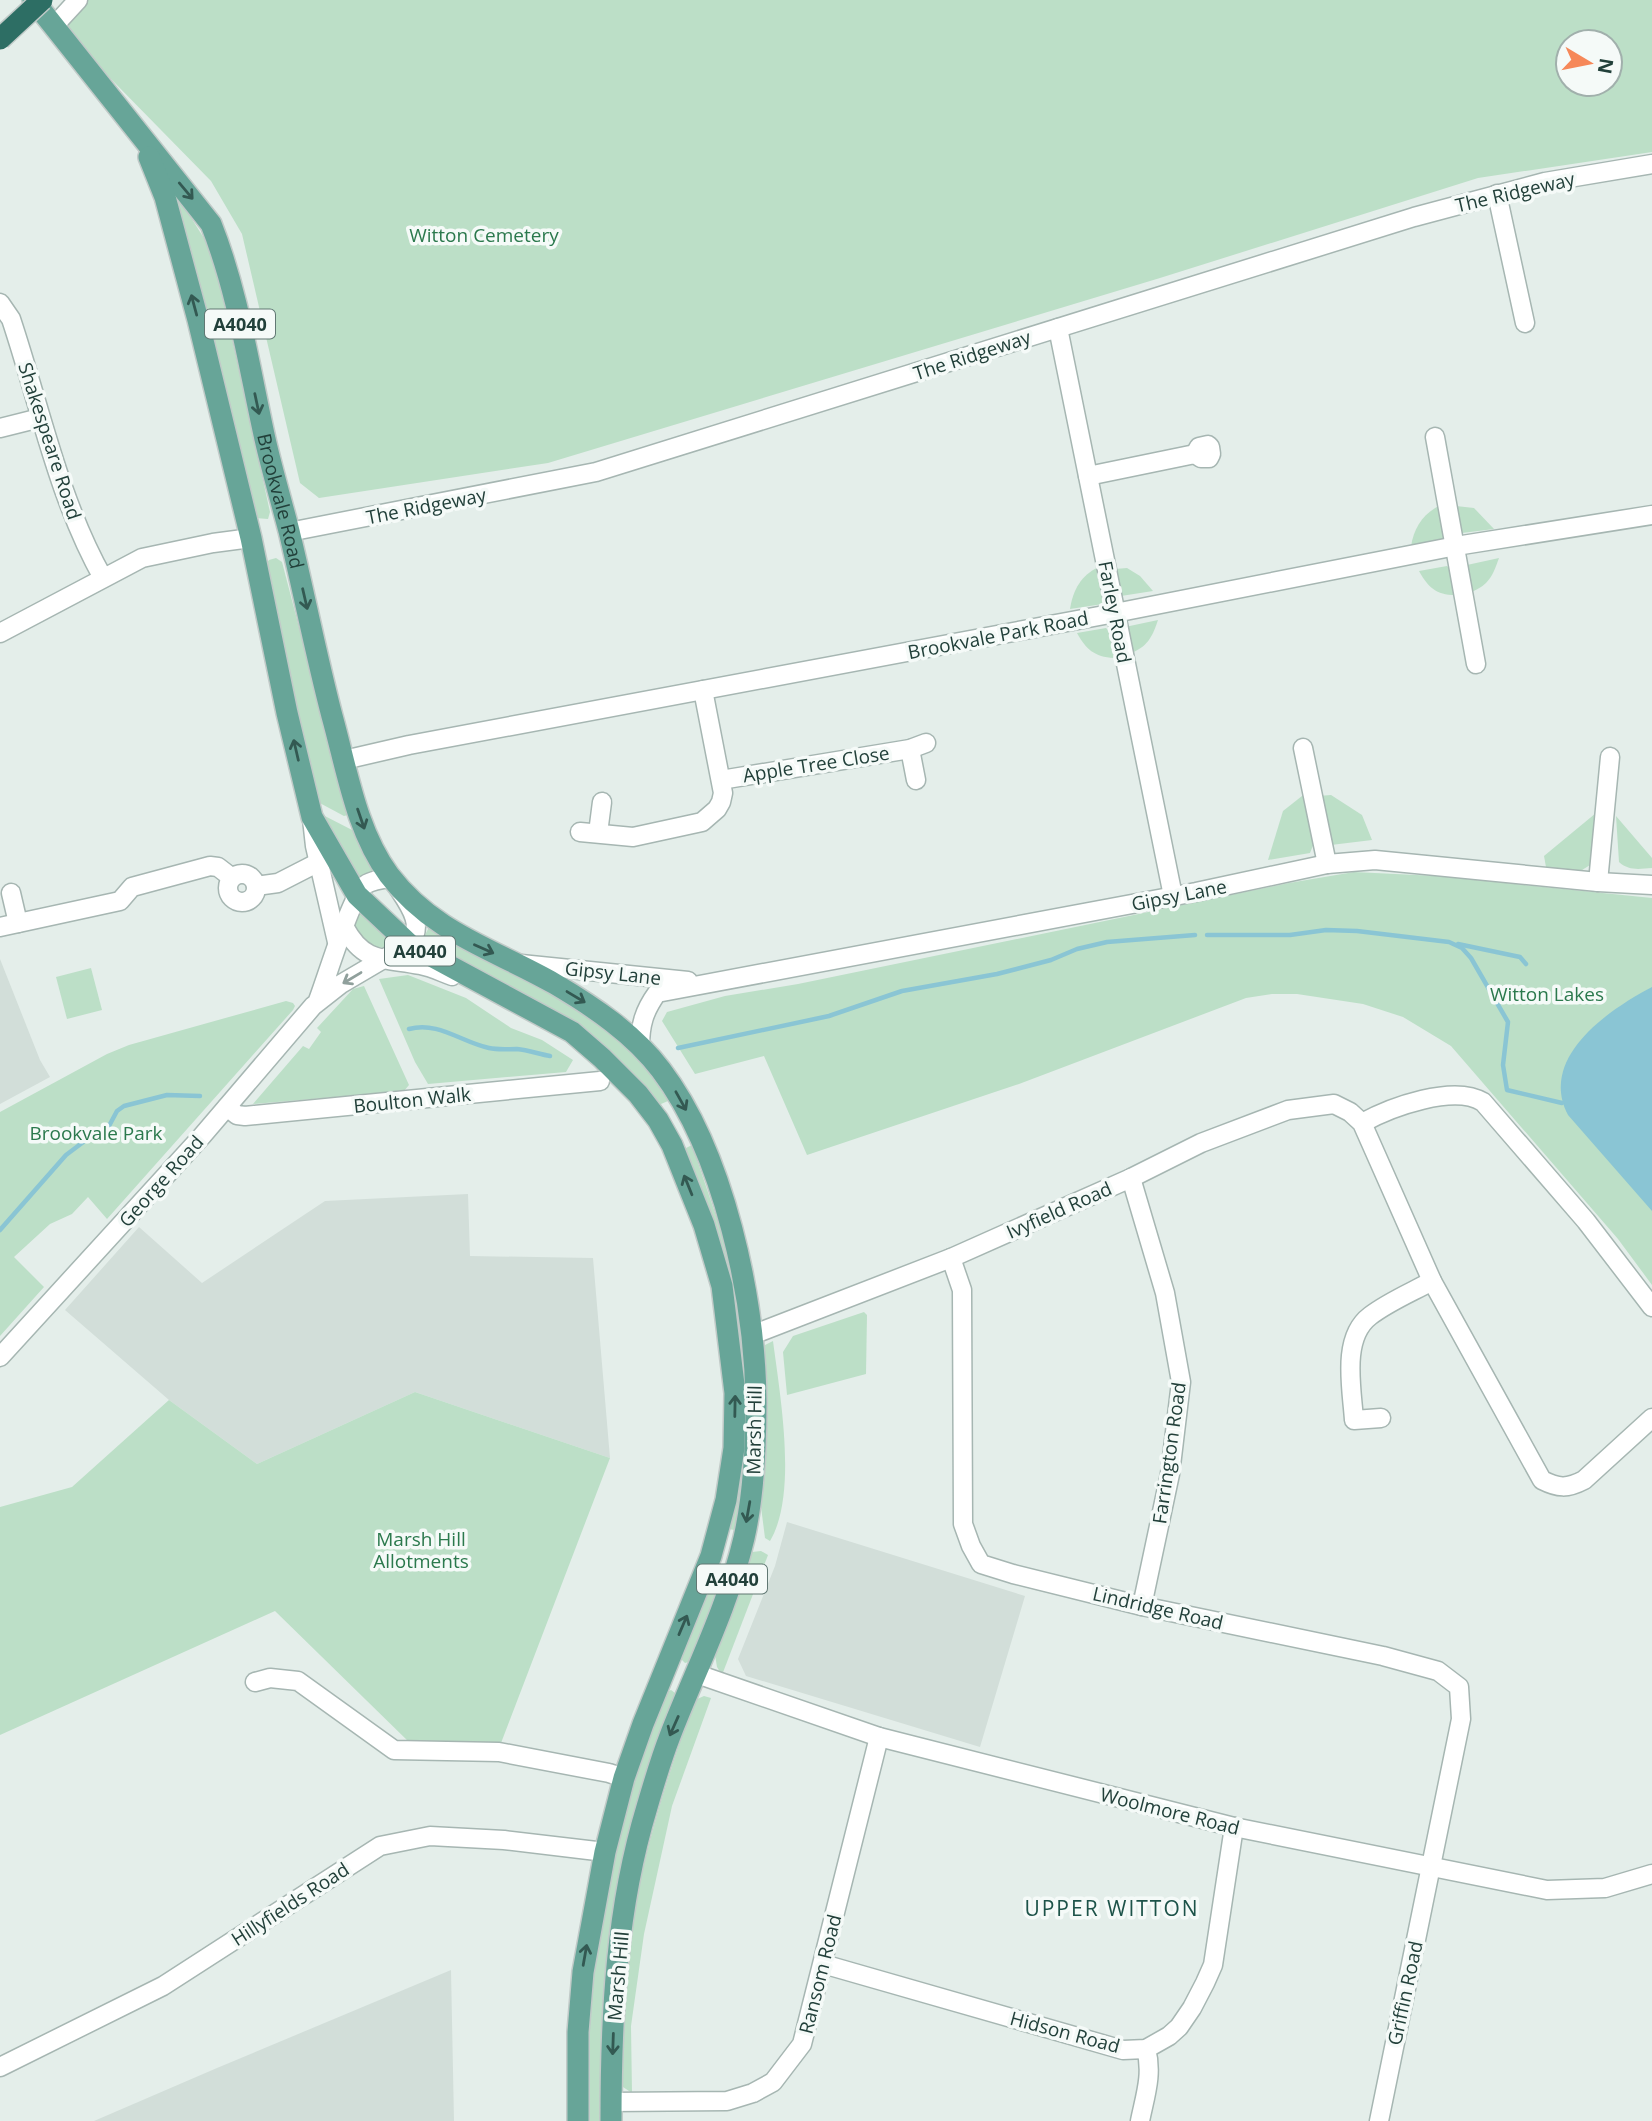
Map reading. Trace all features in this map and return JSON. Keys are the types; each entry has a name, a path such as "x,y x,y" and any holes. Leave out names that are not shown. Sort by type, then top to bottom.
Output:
{"highway":[{"path":"0,39 42,0"}],"main road":[{"name":"Brookvale Road","path":"33,0 142,139 191,195 211,224 226,261 269,457 323,682 361,822 374,852 392,878"},
{"name":"Brookvale Road","path":"142,139 165,197 251,538 287,713 312,817 357,895"},
{"path":"251,538 289,532"},
{"name":"Marsh Hill","path":"392,878 427,915 467,941 517,963 599,1011 659,1067 681,1100 711,1165 734,1241 752,1335 756,1401 754,1482 744,1539 697,1674 668,1739 634,1852 615,1973 611,2112"},
{"name":"Marsh Hill","path":"357,895 409,944 572,1032 602,1058 651,1111 672,1145 704,1226 722,1286 735,1393 734,1448 726,1500 712,1556 666,1665 624,1778 605,1852 583,1972 578,2032 579,2121"},
{"path":"666,1665 697,1674"}],"street":[{"path":"54,26 78,0"},
{"name":"The Ridgeway","path":"289,532 596,472 1497,194 1545,182 1652,164"},
{"path":"1497,194 1525,323"},
{"name":"Shakespeare Road","path":"0,303 11,319 40,418 84,544 103,578"},
{"name":"Farley Road","path":"1058,328 1173,896"},
{"path":"0,428 40,418"},
{"path":"1435,437 1476,664"},
{"path":"1088,476 1195,454"},
{"name":"Brookvale Park Road","path":"344,760 409,745 1115,613 1456,546 1652,515"},
{"path":"0,633 142,558 251,538"},
{"path":"580,832 641,836 702,822 712,814 722,802 721,780 703,690"},
{"name":"Apple Tree Close","path":"721,780 918,746 916,780"},
{"path":"1303,748 1327,864"},
{"path":"1598,882 1610,757"},
{"path":"598,833 602,802"},
{"path":"312,817 319,862 341,935 350,938 368,956 381,961 419,964 469,983 495,989"},
{"name":"Gipsy Lane","path":"640,1047 640,1028 645,1009 657,993 1173,896 1327,864 1375,860 1598,882 1652,884"},
{"path":"0,927 120,901 132,887 210,866 218,867 231,877 243,873 251,877 256,886 278,883 319,862"},
{"path":"357,895 365,885 392,878 415,917 417,930 409,944"},
{"path":"11,893 18,923"},
{"name":"George Road","path":"317,1003 357,895"},
{"name":"George Road","path":"0,1357 227,1107 317,1003 341,984 409,944"},
{"name":"Gipsy Lane","path":"517,963 709,983"},
{"name":"Boulton Walk","path":"227,1107 237,1115 245,1116 600,1081"},
{"path":"1652,1307 1586,1220 1483,1102 1474,1096 1445,1094 1375,1116 1362,1123 1432,1280 1542,1480 1558,1488 1573,1486 1584,1480 1652,1418"},
{"name":"Ivyfield Road","path":"752,1335 951,1258 1131,1178 1201,1143 1288,1110 1334,1104 1362,1123"},
{"name":"Farrington Road","path":"1131,1178 1165,1293 1181,1381 1170,1474 1142,1606"},
{"name":"Lindridge Road","path":"951,1258 962,1290 963,1524 981,1564 1142,1606 1383,1656 1438,1671 1459,1687 1461,1719 1432,1865"},
{"path":"1381,1418 1354,1420 1351,1373 1356,1334 1370,1315 1432,1280"},
{"name":"Woolmore Road","path":"697,1674 879,1737 1234,1827 1547,1890 1605,1888 1652,1874"},
{"path":"255,1682 270,1678 298,1681 394,1750 499,1752 624,1778"},
{"name":"Ransom Road","path":"611,2112 727,2101 753,2093 774,2082 802,2044 879,1737"},
{"name":"Hidson Road","path":"823,1964 1123,2050 1146,2049 1159,2043 1179,2027 1192,2008 1213,1965 1234,1827"},
{"name":"Hillyfields Road","path":"0,2067 163,1986 380,1846 430,1836 504,1840 605,1852"},
{"name":"Griffin Road","path":"1379,2121 1432,1865"},
{"path":"1140,2121 1149,2080 1150,2062 1146,2049"}],"shaded area":[{"path":"0,959 40,1060 50,1077 0,1104"},
{"path":"468,1194 470,1256 593,1258 610,1458 415,1392 257,1464 169,1400 65,1310 139,1227 202,1283 325,1201"},
{"path":"787,1522 1025,1596 980,1747 746,1676 738,1659 775,1566"},
{"path":"451,1970 454,2121 94,2121 217,2068"}],"green space":[{"name":"Witton Cemetery","path":"82,0 1652,0 1652,152 1478,178 1160,278 548,463 319,498 300,483 242,234 211,181 59,26"},
{"path":"180,200 207,243 220,284 270,512 268,519 255,518 177,202"},
{"path":"1441,505 1444,542 1411,546 1420,522 1429,512"},
{"path":"1456,506 1474,508 1494,529 1462,533"},
{"path":"276,558 282,562 348,815 344,816 316,801 265,565"},
{"path":"1499,558 1490,579 1471,592 1467,565"},
{"path":"1447,566 1452,571 1455,595 1443,594 1433,589 1419,571"},
{"path":"1099,567 1103,604 1070,609 1079,584 1087,574"},
{"path":"1127,568 1140,576 1153,591 1121,596 1115,569"},
{"path":"1158,620 1148,641 1129,654 1125,627"},
{"path":"1106,628 1111,633 1114,658 1091,651 1077,633"},
{"path":"1331,795 1362,815 1372,840 1331,845 1318,796"},
{"path":"1302,796 1307,796 1314,843 1310,853 1268,860 1283,811"},
{"path":"1596,813 1594,853 1590,865 1579,872 1546,867 1544,856"},
{"path":"321,814 354,831 374,870 363,877 355,877"},
{"path":"1616,816 1652,858 1652,868 1630,868 1619,862"},
{"name":"Witton Lakes","path":"1354,872 1437,876 1652,898 1652,1285 1618,1239 1451,1046 1403,1017 1363,1004 1297,994 1246,998 1019,1084 807,1155 764,1056 695,1074 662,1021 667,1012 725,996 798,984"},
{"path":"358,911 392,939 387,948 368,944 353,932"},
{"path":"429,927 546,991 604,1027 643,1062 668,1101 661,1104 672,1128 631,1078 420,945"},
{"path":"91,968 102,1010 67,1019 56,977"},
{"path":"408,975 466,998 511,1028 542,1040 573,1060 566,1072 428,1084 415,1062 379,979"},
{"path":"364,986 409,1085 404,1091 253,1104 303,1046 309,1049 321,1032 317,1028 353,989"},
{"name":"Brookvale Park","path":"286,1001 293,1003 293,1010 107,1219 88,1197 72,1214 50,1224 14,1257 44,1287 0,1336 0,1112 107,1054 129,1045"},
{"path":"692,1145 731,1260 746,1375 746,1456 735,1530 728,1529 740,1374 682,1150"},
{"path":"864,1312 867,1315 866,1374 787,1395 783,1352 793,1336"},
{"path":"773,1341 783,1416 785,1471 783,1498 770,1541 765,1538 759,1491 761,1353 765,1345"},
{"name":"Marsh Hill Allotments","path":"415,1392 610,1458 501,1743 410,1743 275,1611 0,1735 0,1507 72,1487 169,1400 257,1464"},
{"path":"761,1551 768,1555 722,1675 715,1655 752,1552"},
{"path":"717,1566 724,1568 692,1661 685,1663 681,1659 682,1653"},
{"path":"671,1690 675,1693 675,1702 614,1921 602,2026 600,2121 586,2121 588,1991 615,1843 639,1760 665,1693"},
{"path":"704,1696 711,1698 672,1806 644,1934 631,2026 632,2093 623,2087 620,2073 624,1980 630,1932 644,1865 672,1765 695,1700"}],"water":[{"name":"Witton Lakes","path":"1652,987 1652,1211 1568,1115 1561,1094 1562,1074 1582,1038 1616,1009"}],"waterway":[{"path":"1207,935 1290,935 1326,930 1357,931 1449,942 1462,948 1471,958 1508,1022 1503,1065 1507,1090 1562,1103"},
{"path":"678,1048 829,1016 902,991 997,974 1107,942 1195,935"},
{"path":"1458,944 1520,957 1526,964"},
{"path":"409,1029 430,1028 489,1048 521,1050 550,1056"},
{"path":"0,1230 66,1155 109,1126 117,1111 124,1106 167,1095 200,1096"}],"district":[{"name":"UPPER WITTON","path":"1112,1908"}]}
